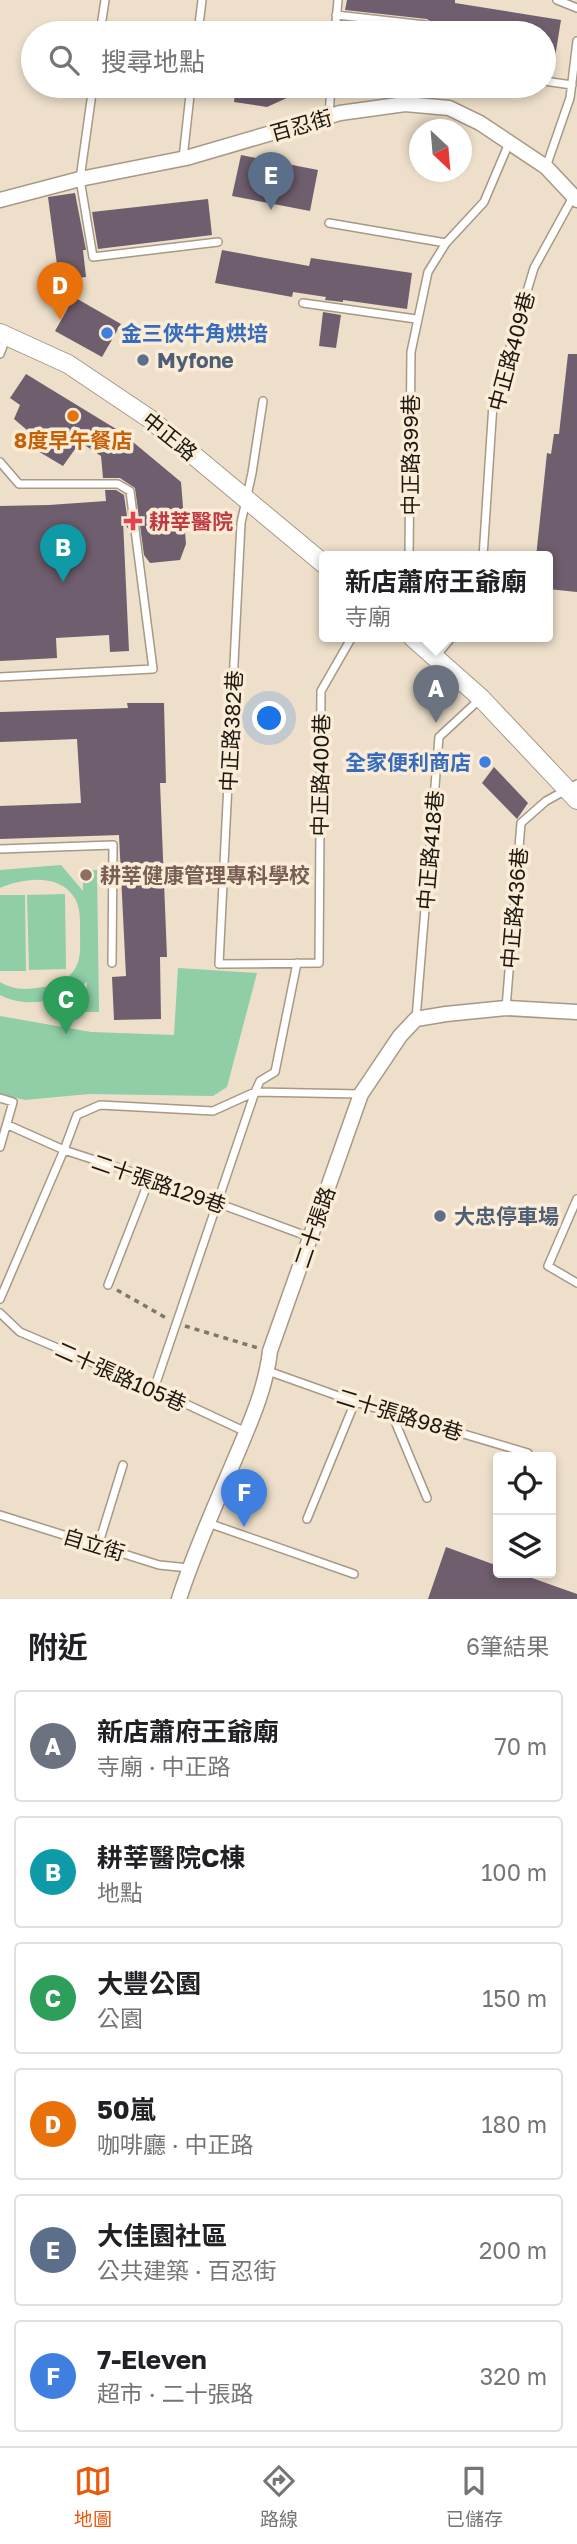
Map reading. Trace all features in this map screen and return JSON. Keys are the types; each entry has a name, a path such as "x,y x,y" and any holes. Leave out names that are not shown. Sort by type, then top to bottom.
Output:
{"street":[{"name":"百忍街","path":"0,200 80,179 183,158 329,117 405,104 449,108 480,123 546,167 575,199"},
{"name":"中正路","path":"4,335 68,364 140,412 319,560"},
{"path":"418,642 481,698 574,791"},
{"path":"416,1019 506,1009 577,1012"},
{"name":"二十張路","path":"180,1599 189,1568 246,1432 268,1371 270,1352 361,1094 400,1036 416,1019"}],"lane":[{"path":"102,21 105,0"},
{"path":"199,21 202,0"},
{"path":"336,21 338,0"},
{"path":"557,0 577,8"},
{"path":"337,15 390,21"},
{"path":"546,167 574,98 572,85 577,41"},
{"path":"556,83 572,85"},
{"path":"91,98 80,179 93,257 218,242"},
{"path":"183,158 190,98"},
{"path":"329,117 330,98"},
{"name":"中正路399巷","path":"409,551 411,352 416,319 428,272 446,243 484,202 509,142"},
{"name":"中正路409巷","path":"483,551 493,404 534,268 575,199"},
{"path":"329,223 446,243"},
{"path":"303,303 416,319"},
{"path":"0,355 4,335"},
{"name":"中正路382巷","path":"263,401 241,523 219,964 297,963"},
{"path":"0,462 19,484 118,484 130,491 153,669 0,677"},
{"name":"中正路400巷","path":"297,963 319,963 321,691 349,642"},
{"path":"436,657 448,642"},
{"name":"中正路418巷","path":"416,1019 439,737 481,698"},
{"name":"中正路436巷","path":"506,1009 522,823 546,801 574,791"},
{"path":"0,849 113,845 112,963"},
{"path":"154,1390 255,1092 260,1081 275,1072 297,963"},
{"path":"0,1299 77,1115 100,1105 213,1111 255,1092 361,1094"},
{"path":"0,1098 13,1102 0,1147"},
{"name":"二十張路129巷","path":"8,1125 64,1150 150,1178 312,1238"},
{"path":"108,1285 150,1178"},
{"path":"577,1199 548,1266 577,1283"},
{"name":"二十張路105巷","path":"0,1313 20,1332 246,1432"},
{"name":"二十張路98巷","path":"268,1371 355,1402 525,1452"},
{"path":"307,1519 355,1402"},
{"path":"391,1412 427,1497"},
{"path":"98,1546 123,1465"},
{"name":"自立街","path":"0,1515 159,1565 189,1568"},
{"path":"208,1523 354,1574"}],"green space":[{"path":"61,865 83,891 83,871 97,870 99,1012 85,1012 87,982 67,994 45,1001 22,1002 0,995 0,982 22,989 45,987 64,980 77,965 80,950 80,914 74,897 67,889 50,881 40,880 19,882 0,888 0,870"},
{"path":"65,894 66,969 29,970 27,895"},
{"path":"0,895 25,895 26,971 0,971"},
{"path":"178,968 257,973 227,1087 213,1096 89,1094 25,1100 0,1094 0,1016 91,1032 174,1035"}],"building":[{"path":"347,0 455,0 455,3 561,20 556,51 556,21 430,21 345,10"},
{"path":"234,98 287,98 267,107 234,102"},
{"path":"241,155 318,170 310,211 232,196"},
{"path":"75,193 86,250 83,250 86,277 59,280 48,197"},
{"path":"208,199 212,235 98,249 92,212"},
{"path":"222,250 309,266 311,258 412,273 407,309 325,300 326,297 293,292 292,297 215,283"},
{"path":"74,297 121,324 102,357 55,331"},
{"path":"323,312 341,315 336,348 319,346"},
{"path":"568,354 577,354 577,592 553,590 553,551 537,551 547,453 551,454 554,434 559,434"},
{"path":"26,374 121,432 181,482 186,544 180,560 150,563 144,555 135,488 120,478 103,478 101,456 80,442 63,466 21,441 27,430 14,419 20,405 10,398"},
{"path":"105,490 116,490 124,495 129,530 123,521 129,651 110,652 109,635 56,638 57,658 0,661 0,506 106,501"},
{"path":"127,703 164,703 166,783 160,783 167,957 160,957 161,1019 114,1020 112,977 126,976 119,835 0,839 0,806 81,803 77,739 0,742 0,712 128,708"},
{"path":"494,767 528,803 517,819 482,783"},
{"path":"446,1547 493,1564 493,1578 532,1578 577,1594 577,1599 428,1599"}],"place":[{"name":"大佳園社區","path":"271,210"},
{"name":"50嵐","path":"60,320"},
{"name":"金三俠牛角烘培","path":"107,333"},
{"name":"Myfone","path":"143,360"},
{"name":"8度早午餐店","path":"73,416"},
{"name":"耕莘醫院","path":"133,521"},
{"name":"耕莘醫院C棟","path":"63,582"},
{"name":"新店蕭府王爺廟","path":"436,723"},
{"name":"全家便利商店","path":"485,762"},
{"name":"耕莘健康管理專科學校","path":"86,875"},
{"name":"大豐公園","path":"66,1034"},
{"name":"大忠停車場","path":"440,1216"},
{"name":"7-Eleven","path":"244,1527"}]}
